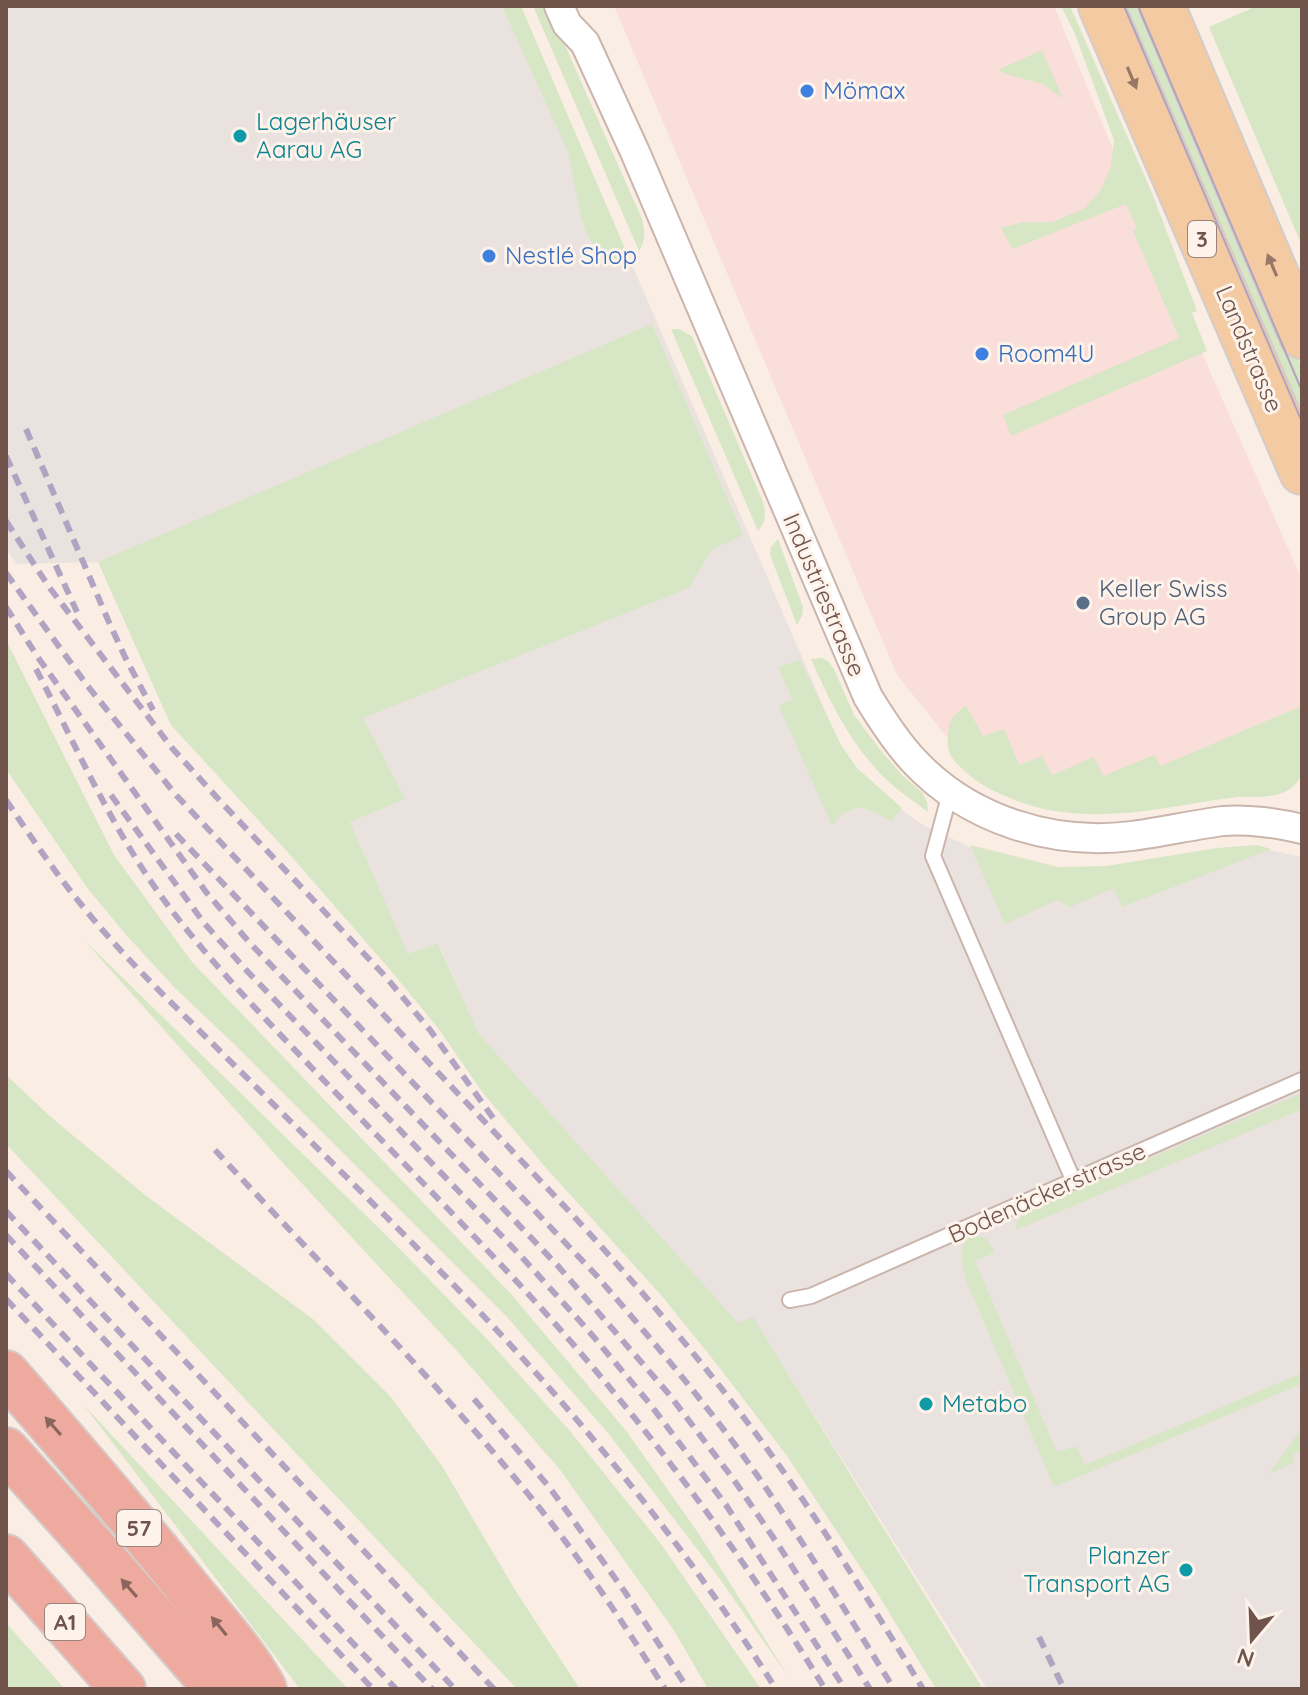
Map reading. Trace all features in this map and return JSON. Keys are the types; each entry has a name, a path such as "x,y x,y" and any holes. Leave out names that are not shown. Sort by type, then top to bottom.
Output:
{"highway":[{"name":"57","path":"6,1373 171,1567 253,1668 264,1689"},
{"path":"6,1450 217,1689"},
{"name":"A1","path":"6,1557 123,1689"}],"main road":[{"name":"Landstrasse","path":"1101,6 1302,472"},
{"name":"3","path":"1162,6 1302,336"}],"street":[{"name":"Industriestrasse","path":"559,6 567,24 585,43 635,152 868,697 891,734 916,763 950,793 990,816 1037,831 1085,838 1129,836 1226,821 1285,824 1302,829"},
{"name":"Industriestrasse","path":"578,6 584,22 585,43"}],"lane":[{"path":"950,793 933,856 1074,1182"},
{"name":"Bodenäckerstrasse","path":"790,1300 811,1296 1302,1080"}],"shaded area":[{"path":"6,6 517,6 840,745 856,770 923,825 976,850 1058,869 1105,868 1256,847 1302,857 1302,1689 987,1689 753,1318 738,1324 479,1034 439,945 408,955 350,822 171,725 98,562 17,564 6,549"},
{"path":"614,6 1054,6 1126,181 1302,580 1302,715 1062,802 959,752 897,675"}],"green space":[{"path":"502,6 521,6 628,256 619,260 610,258 593,244 587,234 568,152"},
{"path":"533,6 541,6 556,25 642,219 644,236 639,251"},
{"path":"1061,6 1070,6 1152,193 1197,311 1192,313 1207,351 1011,436 1003,415 1179,338 1133,231 1137,228 1126,204 1012,249 1001,228 1023,222 1053,222 1085,208 1101,190 1111,166 1114,140 1075,34"},
{"path":"1114,6 1147,6 1302,368 1302,447"},
{"path":"1257,6 1302,6 1302,246 1209,27"},
{"path":"1042,50 1063,99 1043,84 998,70"},
{"path":"652,324 743,535 711,550 689,588 363,718 405,799 350,822 408,954 438,944 479,1034 738,1323 753,1317 983,1689 936,1689 787,1456 719,1367 661,1295 483,1093 438,1028 392,972 171,725 98,562"},
{"path":"671,329 679,329 692,336 763,502 765,517 758,531"},
{"path":"778,539 803,607 797,625 770,555 771,547"},
{"path":"6,640 114,855 192,962 512,1295 627,1432 699,1534 790,1679 717,1575 608,1433 507,1317 175,988 88,889 6,769"},
{"path":"821,658 834,669 854,715 903,776 922,792 928,812 882,776 857,746 811,659"},
{"path":"800,660 841,745 857,768 902,808 891,821 860,808 847,812 832,826 779,706 792,699 778,667"},
{"path":"966,706 983,736 1004,729 1019,765 1042,756 1052,775 1094,757 1103,776 1154,755 1161,766 1299,707 1302,712 1302,773 1287,791 1272,796 1239,797 1116,814 1066,813 1017,801 986,787 954,760 948,747 949,725 956,713"},
{"path":"970,845 1058,867 1106,866 1217,848 1257,845 1271,849 1122,907 1114,888 1070,907 1057,900 1005,924"},
{"path":"83,939 393,1242 486,1338 570,1431 661,1544 761,1689 708,1689 673,1629 561,1471 458,1352 282,1162"},
{"path":"6,1075 52,1118 145,1195 314,1320 390,1396 442,1466 515,1590 580,1689 517,1689 6,1144"},
{"path":"1302,1093 1302,1109 1016,1230 1017,1221 1029,1210"},
{"path":"970,1234 986,1238 995,1252 975,1261 1057,1452 1076,1446 1085,1465 1302,1373 1302,1384 1054,1487 966,1280 962,1251"},
{"path":"83,1404 348,1689 300,1689"},
{"path":"1302,1428 1302,1450 1294,1454 1293,1463 1269,1474"},
{"path":"6,1623 65,1689 6,1689"}],"tram line":[{"path":"1124,6 1302,422"},
{"path":"1138,6 1302,391"}],"railway":[{"path":"26,429 108,620 153,710"},
{"path":"6,456 77,612"},
{"path":"6,521 49,587 172,748 385,976 430,1030 496,1122"},
{"path":"6,573 86,684 176,795 567,1209 698,1359 810,1511 923,1689"},
{"path":"6,607 37,656 206,892 249,942 558,1266 668,1393 734,1480 870,1689"},
{"path":"36,669 121,834 172,910 250,1002 519,1284 603,1379 720,1530 825,1689"},
{"path":"111,795 204,923 519,1254 650,1404 726,1505 845,1689"},
{"path":"6,800 64,882 117,946 448,1279 538,1375 663,1527 776,1689"},
{"path":"176,834 596,1275 642,1328 750,1465 894,1689"},
{"path":"215,1150 417,1366 495,1455 585,1569 665,1689"},
{"path":"6,1171 494,1689"},
{"path":"6,1211 455,1689"},
{"path":"6,1235 432,1689"},
{"path":"6,1274 396,1689"},
{"path":"6,1299 373,1689"},
{"path":"474,1399 550,1488 625,1592 688,1689"},
{"path":"1039,1637 1064,1689"}],"place":[{"name":"Mömax","path":"807,91"},
{"name":"Lagerhäuser Aarau AG","path":"240,136"},
{"name":"Nestlé Shop","path":"489,256"},
{"name":"Room4U","path":"982,354"},
{"name":"Keller Swiss Group AG","path":"1083,603"},
{"name":"Metabo","path":"926,1404"},
{"name":"Planzer Transport AG","path":"1186,1570"}]}
